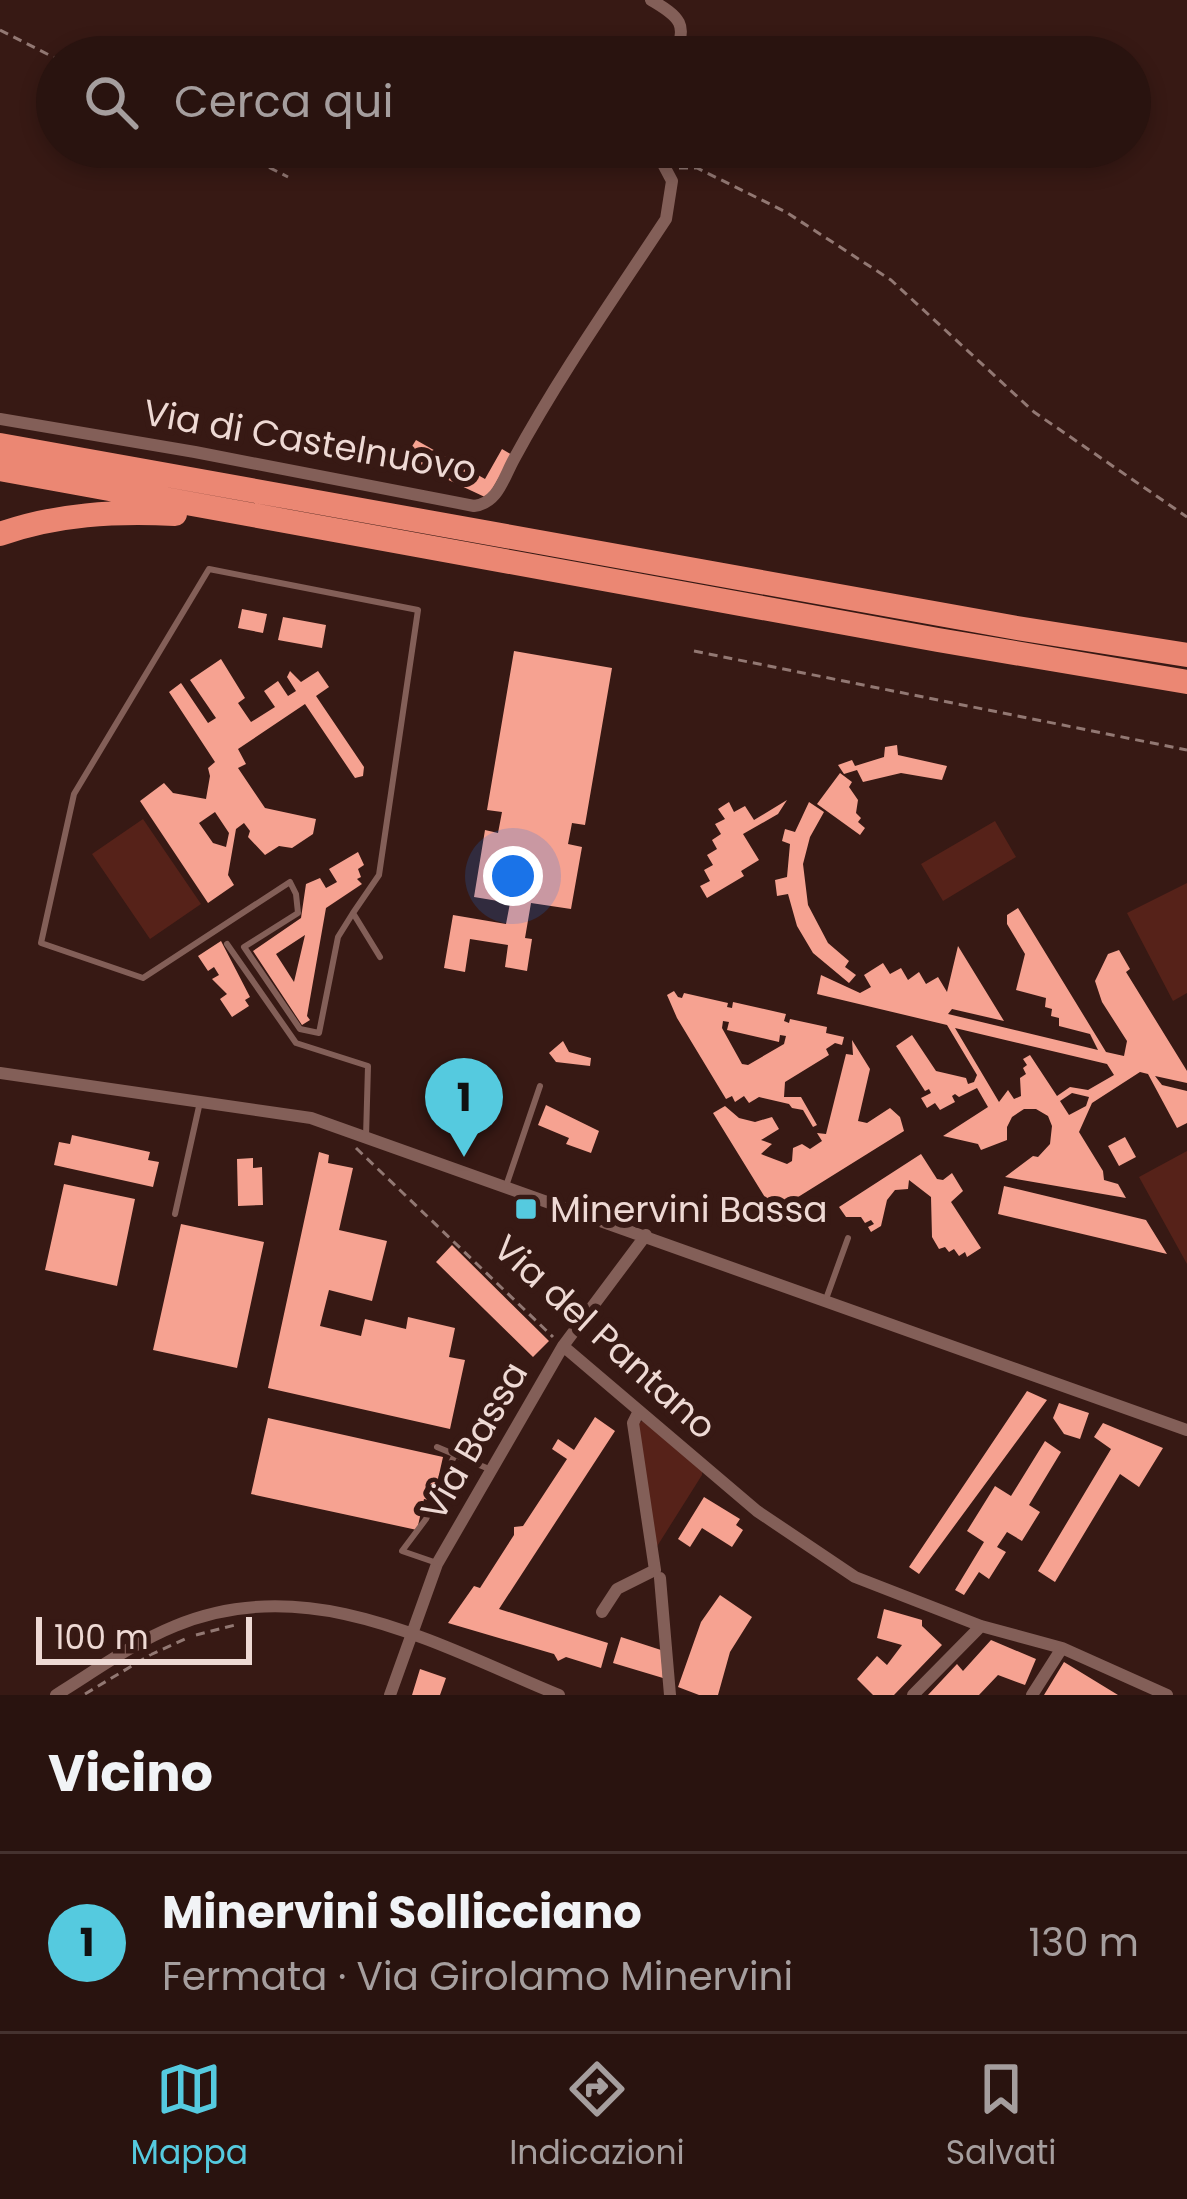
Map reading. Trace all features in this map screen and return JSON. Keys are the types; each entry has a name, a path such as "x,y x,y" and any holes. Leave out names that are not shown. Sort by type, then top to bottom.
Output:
{"highway":[{"path":"0,445 1187,655"},
{"path":"0,469 1187,682"},
{"path":"0,534 71,516 121,511 300,523"}],"street":[{"path":"651,0 666,9 682,28 682,36"},
{"name":"Via di Castelnuovo","path":"0,418 485,505 666,219 672,199 667,168"},
{"path":"0,1073 310,1118 1187,1430"},
{"name":"Via Bassa","path":"390,1695 437,1564 563,1346 646,1235"},
{"name":"Via del Pantano","path":"563,1346 757,1511 855,1577 980,1626 1062,1648 1167,1695"},
{"path":"602,1612 617,1589 655,1570 632,1423 639,1411"},
{"path":"660,1578 670,1695"},
{"path":"56,1695 158,1633 223,1610 275,1605 326,1607 410,1633 559,1695"},
{"path":"913,1695 980,1626"},
{"path":"1032,1695 1062,1648"}],"lane":[{"path":"209,569 418,610 379,874 353,913 338,937 319,1033 300,1029 244,947 298,913 290,882 143,978 41,943 74,794 209,569"},
{"path":"353,913 380,956"},
{"path":"227,944 296,1043 368,1066 366,1136"},
{"path":"506,1186 540,1086"},
{"path":"175,1214 200,1102"},
{"path":"825,1302 848,1238"},
{"path":"437,1447 493,1470"},
{"path":"437,1564 402,1550 426,1519 455,1454"}],"path":[{"path":"0,30 36,48"},
{"path":"270,168 288,177"},
{"path":"697,168 786,212 891,280 1034,412 1187,518"},
{"path":"694,651 1187,750"},
{"name":"Via del Pantano","path":"333,1126 563,1346"},
{"path":"83,1695 150,1654 189,1637 247,1623"}],"shaded area":[{"path":"143,819 201,904 150,939 92,854"},
{"path":"995,821 1016,857 943,901 921,864"},
{"path":"1187,883 1187,993 1173,1001 1127,913"},
{"path":"1187,1151 1187,1264 1139,1177"},
{"path":"643,1421 702,1469 656,1548 638,1423"}],"building":[{"path":"416,440 485,479 502,449 512,455 487,498 425,469 421,476 401,464"},
{"path":"242,609 267,614 263,633 238,628"},
{"path":"283,617 326,625 322,648 278,640"},
{"path":"514,651 612,668 585,825 572,823 568,844 582,847 571,909 531,903 525,938 532,939 527,971 505,967 508,945 470,939 465,972 444,968 453,915 506,924 510,903 474,897 485,830 498,833 502,812 487,810"},
{"path":"221,659 245,698 238,703 251,722 275,707 264,691 278,681 288,696 296,691 287,677 290,671 301,682 318,671 329,687 316,696 364,767 363,776 355,778 305,704 238,749 246,764 238,768 265,808 316,819 313,834 292,848 279,846 265,855 248,837 244,823 236,829 228,875 234,885 208,903 140,801 164,783 173,793 206,799 208,768 215,762 169,692 181,683 208,723 216,718 190,680","holes":["215,812 229,833 226,847 213,843 199,823"]},
{"path":"897,745 898,755 947,766 942,780 901,773 863,782 857,770 844,774 838,765 852,760 855,766 884,757 885,747"},
{"path":"840,773 852,782 849,787 858,800 858,822 865,828 860,835 817,804"},
{"path":"787,800 778,814 743,834 759,860 741,871 744,876 707,898 700,886 710,881 704,870 713,865 707,855 717,849 712,840 721,834 715,824 725,819 718,809 729,802 734,812 745,806 754,820"},
{"path":"809,802 824,812 810,837 803,864 808,905 828,943 849,961 845,967 856,975 849,983 813,953 797,926 788,894 777,896 775,880 787,877 790,844 782,841 785,829 795,832"},
{"path":"358,852 364,865 358,869 362,884 326,908 310,1020 302,1025 253,951 301,918 306,884 320,878 326,888 337,882 329,869","holes":["305,935 294,982 276,954"]},
{"path":"1018,908 1106,1052 1124,1056 1127,1041 1102,1002 1095,981 1108,954 1119,950 1130,969 1126,972 1187,1071 1187,1083 1155,1076 1162,1085 1187,1091 1187,1123 1177,1128 1148,1074 1140,1072 1092,1103 1079,1132 1104,1180 1118,1184 1126,1198 1005,1177 1050,1144 1048,1116 1024,1109 1012,1117 1007,1140 981,1150 978,1144 943,1136 988,1107 977,1088 959,1097 955,1094 955,1102 940,1110 935,1103 927,1108 921,1098 931,1093 929,1089 925,1091 896,1046 912,1035 936,1071 974,1082 977,1075 947,1025 817,994 821,975 860,993 871,987 864,975 883,963 890,974 901,968 908,980 919,972 926,984 938,977 947,992 958,946 1004,1021 952,1009 948,1014 1098,1050 1090,1034 1059,1026 1059,1018 1045,1007 1046,998 1016,990 1025,954 1007,924 1007,915","holes":["955,1028 1107,1064 1114,1075 1088,1090 1070,1087 1057,1096 1030,1055 1023,1059 1027,1065 1020,1078 1021,1096 1014,1099 1008,1090 999,1102","1072,1093 1089,1097 1086,1106 1069,1115 1060,1101"]},
{"path":"221,941 250,997 245,1000 249,1006 232,1017 220,999 227,994 212,979 219,975 214,967 208,971 198,956"},
{"path":"674,991 682,998 684,993 728,1003 727,1007 732,1008 733,1002 786,1014 784,1021 789,1023 790,1019 827,1027 826,1033 844,1037 842,1045 835,1043 826,1049 829,1055 785,1082 784,1097 801,1097 817,1125 813,1127 803,1110 789,1104 759,1097 749,1103 744,1096 735,1102 732,1096 726,1099 667,995","holes":["723,1021 729,1022 727,1030 779,1042 780,1035 786,1036 784,1044 742,1064 722,1028"]},
{"path":"852,1040 870,1069 858,1121 867,1123 890,1108 900,1117 904,1131 774,1212 713,1113 725,1106 739,1118 755,1122 772,1117 779,1129 761,1140 772,1144 761,1154 787,1164 792,1161 793,1148 802,1144 810,1149 822,1141 817,1133 826,1134 846,1054 853,1055"},
{"path":"563,1041 569,1052 591,1058 590,1066 556,1062 549,1053"},
{"path":"546,1105 599,1131 591,1153 566,1144 569,1138 538,1125"},
{"path":"72,1135 150,1152 148,1160 159,1162 153,1187 54,1165 59,1142 70,1144"},
{"path":"1125,1137 1136,1157 1119,1166 1108,1146"},
{"path":"319,1152 329,1155 328,1163 353,1168 339,1230 387,1241 372,1301 329,1290 320,1326 361,1336 365,1319 406,1329 408,1317 455,1328 449,1357 465,1360 450,1429 268,1388"},
{"path":"921,1154 937,1179 952,1173 963,1191 951,1202 981,1248 967,1257 965,1252 959,1256 954,1249 939,1249 932,1237 931,1197 909,1180 908,1189 895,1190 887,1200 881,1226 871,1232 871,1220 865,1223 861,1217 846,1217 839,1207"},
{"path":"253,1158 253,1168 262,1167 263,1205 238,1206 237,1159"},
{"path":"64,1184 135,1199 117,1286 45,1270"},
{"path":"1004,1186 1146,1220 1167,1254 998,1214"},
{"path":"181,1224 264,1242 237,1368 153,1350"},
{"path":"452,1245 549,1341 533,1357 436,1262"},
{"path":"1027,1391 1047,1400 919,1574 909,1567"},
{"path":"1059,1403 1089,1413 1080,1439 1064,1434 1053,1418"},
{"path":"595,1417 615,1431 499,1609 608,1643 601,1668 566,1657 558,1661 554,1654 448,1623 474,1586 480,1588 514,1535 514,1527 523,1526 567,1459 552,1449 558,1439 574,1450"},
{"path":"268,1418 443,1457 433,1501 424,1499 417,1530 251,1494"},
{"path":"1103,1423 1163,1448 1139,1487 1120,1474 1055,1582 1038,1571 1111,1449 1094,1437"},
{"path":"1045,1441 1061,1452 1029,1505 1040,1512 1022,1541 1007,1532 997,1547 1006,1552 989,1579 979,1572 964,1595 955,1590 984,1542 967,1531 995,1486 1011,1496"},
{"path":"704,1497 740,1519 736,1525 743,1530 732,1547 702,1528 690,1547 678,1539"},
{"path":"720,1595 752,1617 730,1652 718,1695 699,1695 678,1687 701,1622"},
{"path":"884,1609 922,1620 922,1626 942,1645 894,1695 873,1695 857,1679 877,1656 887,1665 902,1645 877,1638"},
{"path":"621,1637 661,1650 663,1678 613,1663"},
{"path":"991,1640 1036,1659 1025,1685 998,1675 979,1695 928,1695 957,1664 963,1671"},
{"path":"1064,1662 1118,1695 1044,1695"},
{"path":"420,1669 446,1678 440,1695 412,1695"}],"place":[{"name":"Minervini Sollicciano","path":"464,1157"},
{"name":"Minervini Bassa","path":"526,1209"}]}
